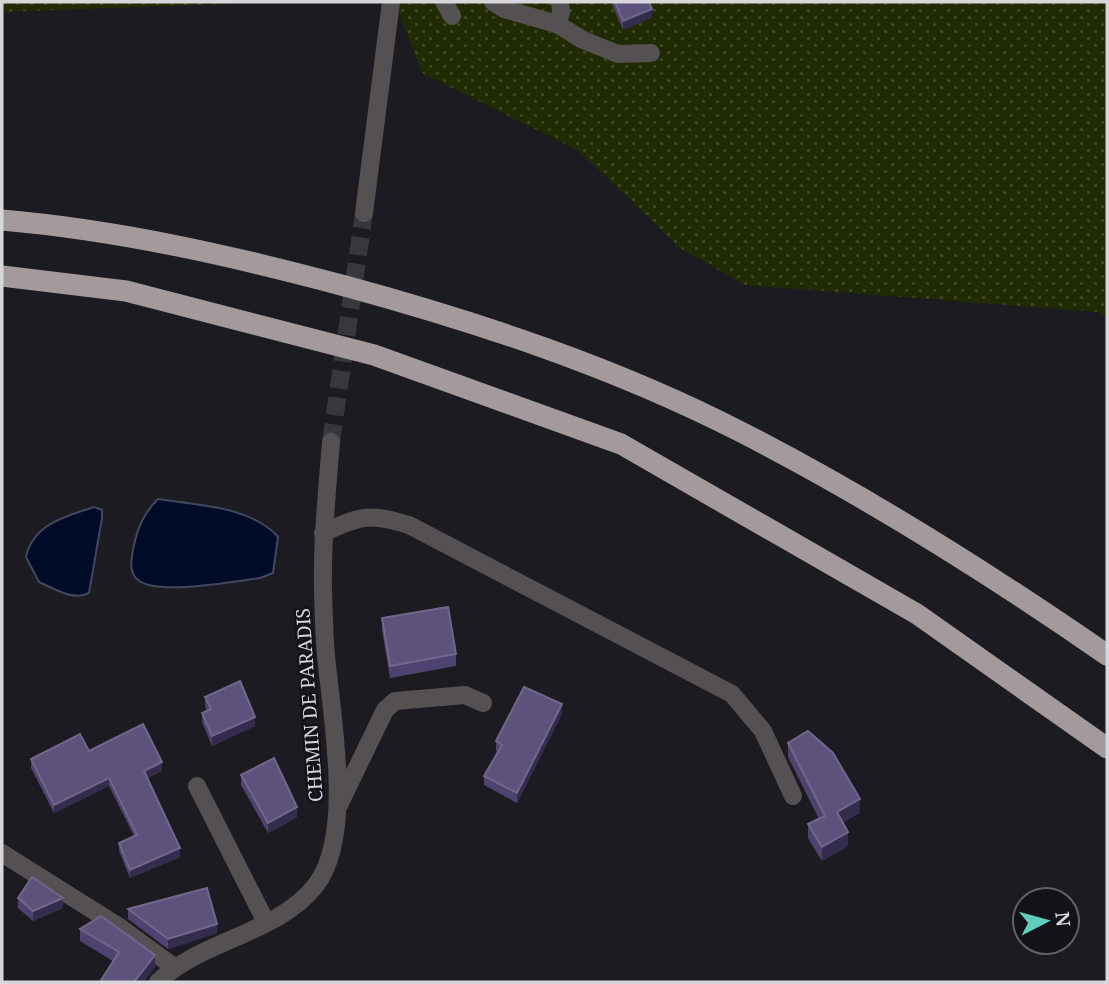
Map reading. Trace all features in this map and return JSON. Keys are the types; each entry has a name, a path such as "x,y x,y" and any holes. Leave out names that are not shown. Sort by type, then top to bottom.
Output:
{"highway":[{"path":"2,220 154,242 275,267 526,340 639,385 740,431 963,559 1107,654"},
{"path":"2,276 126,291 374,355 621,444 917,614 1107,748"}],"street":[{"path":"364,213 391,2"},
{"path":"493,2 504,9 556,24 583,40 618,54 651,53"},
{"path":"556,24 561,13 560,2"},
{"name":"CHEMIN DE PARADIS","path":"158,982 174,967 279,915 316,885 331,853 337,808 335,740 326,662 323,533 331,442"},
{"path":"323,533 352,520 377,515 409,525 732,694 763,731 793,796"},
{"path":"337,808 385,710 395,701 465,695 483,703"},
{"path":"197,786 266,922"},
{"path":"2,853 118,926 174,967"}],"green space":[{"path":"2,2 276,2 2,12"},
{"path":"395,2 1107,2 1107,317 1099,312 745,285 680,248 579,151 422,73"}],"water":[{"path":"158,499 206,505 238,513 267,527 278,537 273,573 260,578 178,587 147,585 138,580 131,566 135,542 145,516"},
{"path":"94,507 102,510 102,518 89,593 70,595 39,582 26,557 36,537 52,523"}],"building":[{"path":"615,2 649,2 652,9 623,21"},
{"path":"448,607 456,654 390,666 382,618"},
{"path":"240,681 255,717 212,736 202,713 211,709 205,697"},
{"path":"524,687 562,704 517,793 484,776 502,745 496,741"},
{"path":"143,724 162,762 144,771 180,848 130,870 119,843 137,835 109,778 54,805 31,759 80,734 89,751"},
{"path":"808,731 833,753 860,799 837,812 848,832 822,847 808,824 825,816 788,743"},
{"path":"274,758 297,807 268,823 241,775"},
{"path":"32,877 63,898 33,911 18,898"},
{"path":"207,888 217,924 168,939 128,909"},
{"path":"101,916 155,955 134,982 100,982 119,952 80,929"}],"tunnel":[{"path":"331,442 364,213"}]}
